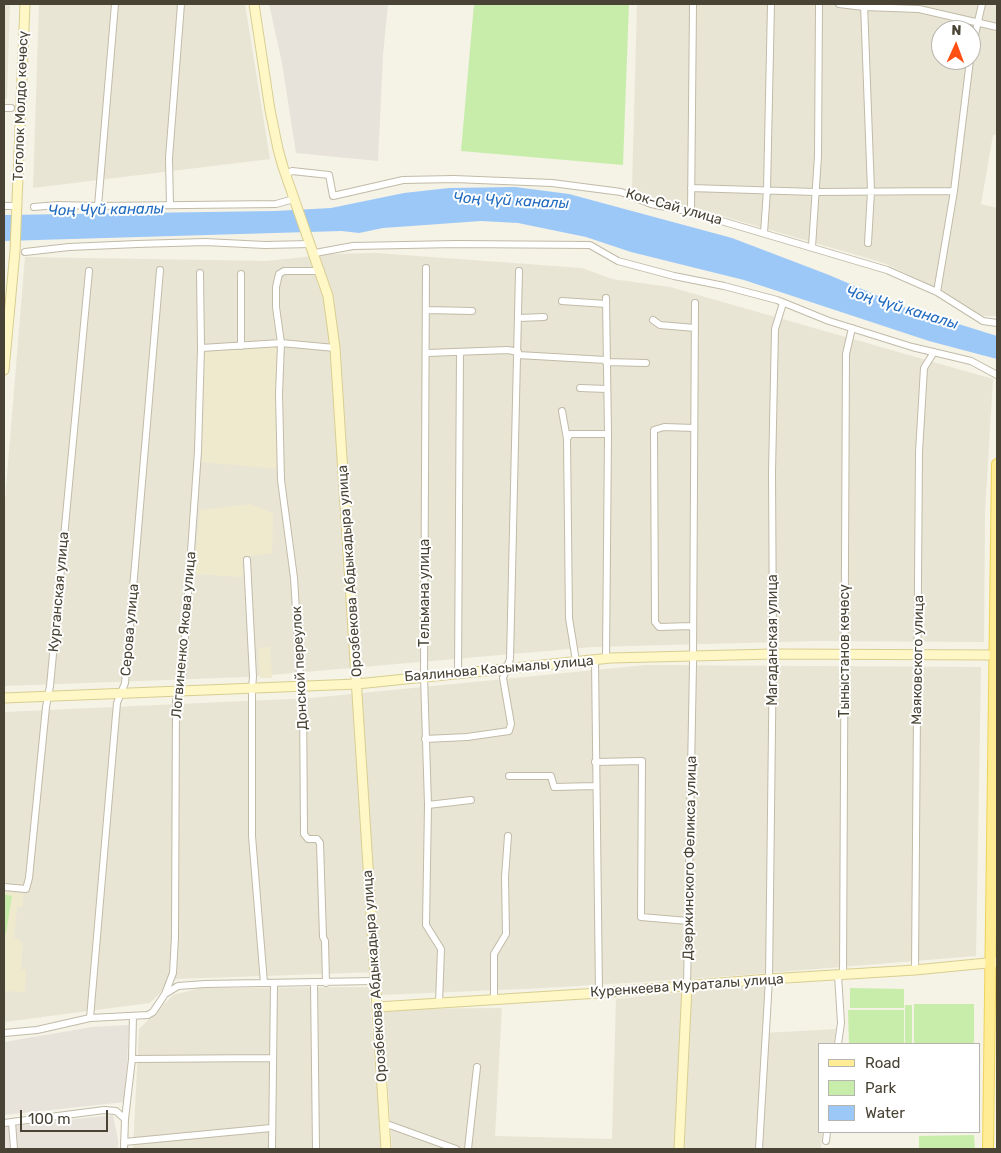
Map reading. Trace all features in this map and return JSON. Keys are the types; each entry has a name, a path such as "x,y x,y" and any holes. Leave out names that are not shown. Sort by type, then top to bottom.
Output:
{"main road":[{"path":"988,1149 993,1092 997,464"}],"street":[{"name":"Тоголок Молдо көчөсү","path":"4,370 15,248 25,4"},
{"path":"98,206 115,4"},
{"path":"170,205 169,158 181,4"},
{"name":"Орозбекова Абдыкадыра улица","path":"254,4 270,110 286,174 321,270 328,296 335,348 386,1149"},
{"path":"691,212 693,4"},
{"path":"764,233 767,190 771,4"},
{"path":"812,247 818,156 819,4"},
{"path":"838,4 919,6 972,20"},
{"path":"979,20 982,4"},
{"path":"864,5 871,191 868,242"},
{"path":"981,23 997,27"},
{"path":"937,292 954,191 969,70"},
{"name":"Кок-Сай улица","path":"286,174 292,171 328,176 333,196 403,180 454,179 552,183 621,192 651,204 691,212 887,270 937,292 983,321 997,323"},
{"path":"691,188 815,192 954,191"},
{"path":"34,207 58,205 276,204 295,201"},
{"path":"4,206 17,208"},
{"path":"25,252 69,246 205,242 265,245 310,242"},
{"path":"315,253 353,246 456,244 590,245 618,261 783,303 912,347 971,361 997,374"},
{"name":"Тельмана улица","path":"426,268 424,676 428,805 426,925 441,949 439,1003"},
{"name":"Серова улица","path":"90,1018 117,703 125,683 160,270"},
{"name":"Донской переулок","path":"321,270 284,271 279,274 276,287 276,307 281,343 279,394 281,480 294,578 302,686 304,834 308,839 317,839 320,843 326,982"},
{"path":"425,739 468,737 509,731 511,724 503,678 510,659 519,271"},
{"name":"Курганская улица","path":"4,887 26,889 29,878 89,272"},
{"name":"Логвиненко Якова улица","path":"164,994 173,973 175,937 176,701 182,680 197,461 201,348 200,273"},
{"path":"240,346 241,274"},
{"path":"562,301 606,301 608,434 606,659"},
{"name":"Дзержинского Феликса улица","path":"679,1149 687,986 693,655 695,303"},
{"name":"Магаданская улица","path":"759,1149 768,979 775,329 783,303"},
{"path":"426,310 472,311"},
{"path":"519,318 544,317"},
{"path":"653,320 660,325 695,328"},
{"name":"Тыныстанов көчөсү","path":"838,1043 841,1023 846,354 852,328"},
{"path":"201,348 281,343 335,348"},
{"path":"427,353 508,350 518,353 646,363"},
{"path":"458,672 460,352"},
{"name":"Маяковского улица","path":"915,970 919,452 924,368 934,352"},
{"path":"580,388 607,389"},
{"path":"562,411 567,439 570,618 576,661"},
{"path":"692,626 659,627 655,622 654,430 664,427 694,428"},
{"path":"567,439 570,434 608,434"},
{"path":"247,560 253,677 252,836 264,984"},
{"name":"Баялинова Касымалы улица","path":"4,698 357,684 576,661 693,655 995,654"},
{"path":"595,660 595,786 599,993"},
{"path":"595,762 642,761 642,917 688,921"},
{"path":"509,776 551,776 554,787 595,786"},
{"path":"428,805 471,800"},
{"path":"494,1000 494,954 506,934 505,877 508,836"},
{"name":"Куренкеева Мураталы улица","path":"377,1007 915,970 994,962"},
{"path":"4,1033 37,1030 90,1018 148,1015 153,1012 164,994 178,986 375,981"},
{"path":"314,983 316,1149"},
{"path":"272,1149 274,984"},
{"path":"133,1016 132,1059 124,1146 271,1128"},
{"path":"132,1059 272,1058"},
{"path":"468,1149 477,1067"},
{"path":"4,1123 104,1110 116,1112 125,1119"},
{"path":"12,1122 14,1149"},
{"path":"384,1123 456,1149"},
{"path":"826,1141 827,1133"}],"shaded area":[{"path":"4,4 10,4 7,99 4,99"},
{"path":"39,4 245,4 270,159 33,188"},
{"path":"269,4 388,4 383,55 378,161 296,153 282,63"},
{"path":"637,4 997,4 997,135 993,135 981,204 997,208 997,316 983,316 944,292 884,263 654,198 632,188"},
{"path":"376,253 582,268 612,279 670,287 993,379 985,512 984,642 817,641 592,647 247,677 4,686 4,512 25,257 267,261 332,254"},
{"path":"280,346 278,469 201,462 204,350"},
{"path":"251,504 273,514 272,553 242,557 243,577 194,574 200,510"},
{"path":"270,647 272,678 260,678 258,648"},
{"path":"646,665 981,667 976,956 706,978 544,988 381,995 379,972 174,979 150,1003 4,1022 4,712 311,698"},
{"path":"4,891 24,894 22,907 17,907 14,938 20,939 20,943 23,943 21,969 26,970 25,992 5,991 5,1001"},
{"path":"766,984 764,1033 836,1029 834,1043 818,1043 818,1133 822,1133 821,1149 392,1149 383,1009 502,1008 495,1136 612,1139 616,999"},
{"path":"369,987 382,1149 133,1149 139,1029 173,995 200,988"},
{"path":"129,1025 125,1102 4,1115 4,1042 92,1027"},
{"path":"113,1115 118,1149 4,1149 4,1127"}],"green space":[{"path":"474,4 629,4 623,165 461,151"},
{"path":"4,894 12,896 6,934 4,934"},
{"path":"850,988 904,989 904,1008 850,1008"},
{"path":"914,1004 974,1004 974,1043 914,1043"},
{"path":"905,1005 912,1005 912,1043 905,1043"},
{"path":"848,1010 904,1010 904,1043 849,1043"},
{"path":"974,1135 975,1149 919,1149 919,1136"}],"water":[{"name":"Чоң Чүй каналы","path":"515,187 569,194 732,238 829,275 904,307 997,336 997,359 929,341 744,280 631,252 586,237 518,223 481,221 383,228 359,233 342,231 4,241 4,215 275,211 331,208 404,193 449,188"}]}
